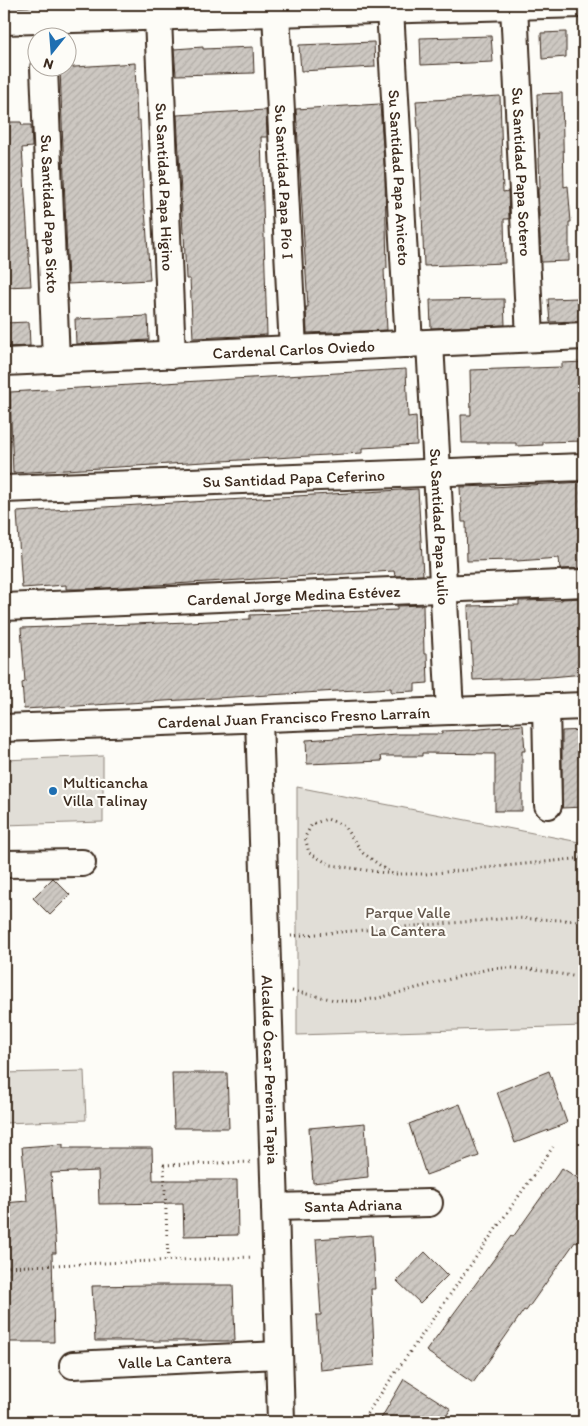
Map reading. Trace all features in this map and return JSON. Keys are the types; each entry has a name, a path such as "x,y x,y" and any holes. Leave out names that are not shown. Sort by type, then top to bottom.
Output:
{"street":[{"path":"4,21 158,18 216,10 276,13 582,4"},
{"name":"Su Santidad Papa Sotero","path":"514,6 530,338"},
{"name":"Su Santidad Papa Aniceto","path":"390,10 420,343"},
{"name":"Su Santidad Papa Pío I","path":"276,13 293,349"},
{"name":"Su Santidad Papa Higino","path":"158,18 172,355"},
{"name":"Su Santidad Papa Sixto","path":"44,78 56,360"},
{"name":"Cardenal Carlos Oviedo","path":"4,362 584,336"},
{"name":"Su Santidad Papa Julio","path":"420,343 438,472 450,711"},
{"name":"Su Santidad Papa Ceferino","path":"4,489 584,467"},
{"name":"Cardenal Jorge Medina Estévez","path":"4,607 584,583"},
{"name":"Cardenal Juan Francisco Fresno Larraín","path":"4,728 584,706"},
{"path":"546,707 548,805"},
{"name":"Alcalde Óscar Pereira Tapia","path":"259,718 276,1207 281,1422"},
{"path":"4,864 82,863"},
{"name":"Santa Adriana","path":"276,1207 429,1203"},
{"name":"Valle La Cantera","path":"73,1365 278,1355"}],"path":[{"path":"392,874 363,853 343,825 327,819 312,824 305,837 309,853 331,865 392,874 425,874 584,858"},
{"path":"266,938 513,918 584,921"},
{"path":"267,984 340,1001 359,1001 379,998 488,969 503,967 527,968 584,978"},
{"path":"360,1422 553,1146"},
{"path":"168,1260 164,1165 253,1162"},
{"path":"4,1267 256,1257"}],"green space":[{"name":"Multicancha Villa Talinay","path":"103,756 103,822 4,825 4,760"},
{"name":"Parque Valle La Cantera","path":"297,787 584,843 584,1026 297,1035"},
{"path":"84,1071 86,1120 4,1123 4,1073"}],"building":[{"path":"566,32 566,57 542,59 541,33"},
{"path":"491,36 493,62 421,65 420,38"},
{"path":"374,42 375,67 301,71 299,45"},
{"path":"203,47 203,49 253,47 254,73 176,75 174,49"},
{"path":"135,63 137,120 140,120 144,209 150,280 68,284 60,78 78,78 78,67"},
{"path":"562,93 564,187 568,186 571,222 569,222 569,261 541,262 537,94"},
{"path":"500,96 503,192 508,191 509,219 504,219 505,263 424,266 419,130 416,101"},
{"path":"380,104 385,178 387,268 384,270 387,330 307,333 306,307 308,307 296,109"},
{"path":"266,110 267,137 261,137 267,335 193,338 190,279 186,279 177,115"},
{"path":"4,122 21,122 22,125 31,125 32,147 22,148 31,286 4,287"},
{"path":"578,298 579,321 550,322 548,299"},
{"path":"504,299 505,325 431,328 430,300"},
{"path":"148,316 149,340 76,344 75,319"},
{"path":"29,322 30,346 4,347 4,323"},
{"path":"584,362 584,441 543,442 543,445 516,446 516,443 462,443 461,415 471,415 470,370 562,367 562,363"},
{"path":"406,369 408,417 416,416 417,445 362,448 362,453 13,473 10,392"},
{"path":"584,482 584,568 560,569 559,558 517,561 467,561 466,522 462,522 460,487"},
{"path":"418,489 423,575 395,576 394,571 88,589 66,589 66,585 22,588 17,512"},
{"path":"584,598 584,674 473,680 468,606 519,605 519,601"},
{"path":"423,605 424,654 427,654 428,683 415,684 415,691 391,692 391,688 24,709 22,683 25,682 21,628 250,619 250,615 397,610 397,606"},
{"path":"523,725 525,751 522,751 522,811 495,811 495,754 422,753 422,756 381,756 382,761 307,764 306,740 397,734 442,734 442,731"},
{"path":"584,730 584,807 562,808 562,731"},
{"path":"53,878 70,895 50,915 33,898"},
{"path":"549,1071 567,1123 515,1143 497,1092"},
{"path":"172,1073 227,1073 229,1128 174,1128"},
{"path":"460,1104 479,1156 426,1175 409,1124"},
{"path":"365,1123 368,1177 313,1183 309,1128"},
{"path":"63,1144 63,1148 152,1148 153,1180 237,1180 238,1235 184,1236 183,1203 99,1204 98,1171 51,1173 56,1253 52,1253 54,1342 4,1342 4,1203 27,1201 22,1147"},
{"path":"562,1168 584,1182 584,1233 577,1243 575,1242 526,1311 524,1310 473,1383 426,1351 511,1236 513,1237"},
{"path":"372,1235 375,1289 371,1289 375,1365 320,1370 316,1315 321,1315 316,1239"},
{"path":"425,1252 448,1275 420,1303 397,1281"},
{"path":"233,1285 235,1341 95,1341 92,1286"},
{"path":"404,1379 451,1409 442,1422 379,1422"}],"place":[{"name":"Multicancha Villa Talinay","path":"53,791"}]}
